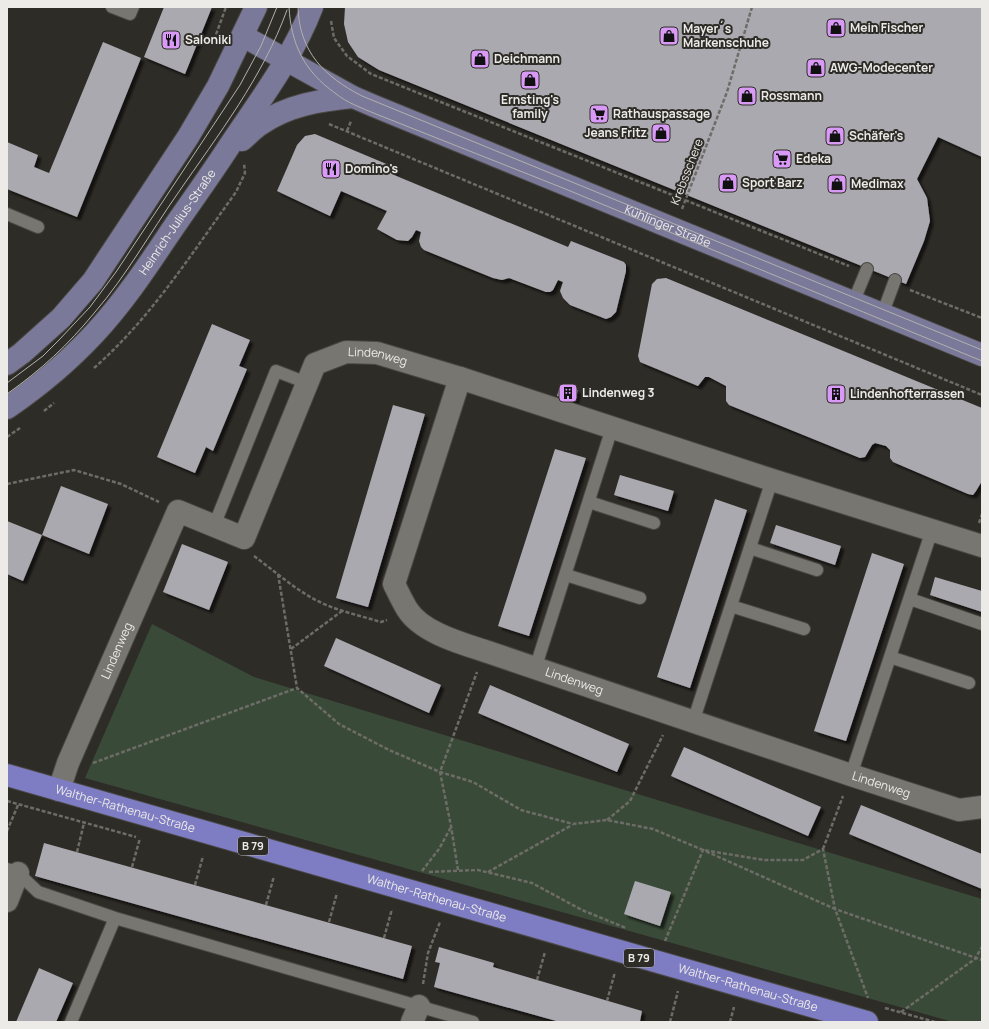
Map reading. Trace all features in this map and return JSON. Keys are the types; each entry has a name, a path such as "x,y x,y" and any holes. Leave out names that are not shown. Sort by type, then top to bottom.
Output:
{"main road":[{"name":"Walther-Rathenau-Straße","path":"7,775 62,780 868,1013"}],"street":[{"path":"7,364 22,353 61,318 93,281 188,137 218,86 256,7"},
{"name":"Heinrich-Julius-Straße","path":"7,408 50,376 95,332 117,307 147,267 221,158 286,60 302,32 321,12"},
{"name":"Kühlinger Straße","path":"243,36 353,97 982,356"},
{"path":"221,158 260,124 282,112 304,104 353,97"},
{"name":"Lindenweg","path":"244,538 315,364 346,352 377,353 460,378 772,480 982,546"},
{"name":"Lindenweg","path":"460,378 394,584 408,610 427,629 449,639 535,669 959,810 982,807"},
{"path":"178,511 244,538"},
{"name":"Lindenweg","path":"62,780 178,511"},
{"path":"7,901 13,871"}],"lane":[{"path":"112,7 130,14 132,7"},
{"path":"7,214 38,227"},
{"path":"853,303 866,270"},
{"path":"882,315 895,282"},
{"path":"214,526 276,372 306,383"},
{"path":"535,669 612,428"},
{"path":"683,719 731,606 772,480"},
{"path":"589,502 654,523"},
{"path":"851,775 932,530"},
{"path":"750,548 817,570"},
{"path":"566,575 640,598"},
{"path":"910,599 982,624"},
{"path":"731,606 804,629"},
{"path":"890,657 969,683"},
{"path":"13,871 38,892 115,918 415,1014 473,1022"},
{"path":"71,1022 115,918"}],"path":[{"name":"Krebsschere","path":"674,229 727,92 752,7"},
{"path":"321,12 334,38 347,56 371,74 685,201 866,270"},
{"path":"347,131 982,395"},
{"path":"895,282 982,318"},
{"path":"7,484 74,470 121,484 178,511"},
{"path":"244,538 250,553 312,598 342,611 381,622 408,610"},
{"path":"278,574 297,688 339,724 390,750 440,772 473,782 521,810 572,824 607,820 654,828 835,909 982,960"},
{"path":"291,649 342,611"},
{"path":"458,870 452,826 440,772 485,651"},
{"path":"62,780 79,768 297,688"},
{"path":"607,820 630,801 683,719"},
{"path":"851,775 823,849 835,909 868,1013"},
{"path":"7,802 18,805 7,831"},
{"path":"77,852 84,823"},
{"path":"488,872 572,824"},
{"path":"421,872 439,848 452,826"},
{"path":"132,867 140,838"},
{"path":"703,850 764,860 803,860 823,849"},
{"path":"664,943 703,850"},
{"path":"195,885 203,856"},
{"path":"266,905 274,876"},
{"path":"329,922 337,893"},
{"path":"384,938 392,908"},
{"path":"415,1014 428,953 440,922"},
{"path":"900,1012 976,959 982,947"},
{"path":"537,980 545,951"},
{"path":"607,1001 615,971"},
{"path":"670,1022 679,989"},
{"path":"730,1022 734,1005"}],"green space":[{"path":"152,624 254,677 982,899 982,1022 953,1022 85,778"}],"building":[{"path":"164,7 212,7 185,74 144,57"},
{"name":"Rathauspassage","path":"345,7 982,7 982,157 938,137 917,179 927,198 930,221 924,241 906,284 379,70 358,57 348,42 344,24"},
{"path":"103,42 141,58 77,217 7,189 7,142 38,155 34,167 49,173"},
{"path":"315,134 396,168 394,175 568,247 571,241 624,262 626,265 626,271 616,312 611,317 606,319 570,305 563,298 560,291 563,282 558,280 553,290 546,292 509,278 502,280 493,278 424,250 419,241 421,232 416,230 408,241 397,240 377,229 387,211 341,191 330,216 277,191 297,145 305,136"},
{"name":"Lindenhofterrassen","path":"666,278 982,408 982,481 976,491 973,495 968,494 893,462 890,458 890,450 886,446 875,443 872,445 865,457 860,458 729,405 726,401 726,386 709,377 705,377 698,386 640,362 638,356 652,284 657,279"},
{"path":"212,324 250,340 239,366 247,369 213,451 206,447 195,473 157,457"},
{"name":"Lindenweg 3","path":"560,385 578,390 575,401 557,396"},
{"path":"393,405 425,414 368,607 336,598"},
{"path":"555,449 586,458 529,636 498,626"},
{"path":"620,475 674,491 668,511 614,495"},
{"path":"61,486 108,504 89,554 42,535"},
{"path":"715,499 747,510 690,688 657,677"},
{"path":"7,521 42,535 23,581 7,574"},
{"path":"776,525 841,546 835,565 770,543"},
{"path":"182,544 228,562 209,610 163,592"},
{"path":"872,553 904,564 846,741 814,731"},
{"path":"935,577 982,591 982,612 930,595"},
{"path":"336,638 441,685 429,713 324,666"},
{"path":"490,685 629,744 617,772 478,713"},
{"path":"684,747 821,807 808,836 671,776"},
{"path":"861,805 982,854 982,889 849,834"},
{"path":"44,843 412,946 403,979 35,876"},
{"path":"635,881 671,892 660,926 624,914"},
{"path":"439,947 494,963 493,967 642,1011 640,1021 643,1022 560,1022 434,987 440,963 435,962"},
{"path":"39,968 73,983 56,1022 16,1022"}],"tram line":[{"path":"7,383 43,356 59,340 90,307 116,272 240,85 261,46 277,7"},
{"path":"289,7 293,33 301,56 307,66 324,85 340,97 376,114 563,188 982,361"},
{"path":"298,7 303,37 316,61 337,80 362,96 982,350"},
{"path":"7,394 43,366 64,346 85,324 117,284 253,82 277,35 287,10"}],"place":[{"name":"Mein Fischer","path":"836,28"},
{"name":"Mayer´s Markenschuhe","path":"669,36"},
{"name":"Saloniki","path":"171,40"},
{"name":"Deichmann","path":"480,59"},
{"name":"AWG-Modecenter","path":"816,68"},
{"name":"Ernsting's family","path":"530,80"},
{"name":"Rossmann","path":"747,96"},
{"name":"Rathauspassage","path":"599,114"},
{"name":"Jeans Fritz","path":"661,133"},
{"name":"Schäfer's","path":"835,136"},
{"name":"Edeka","path":"782,159"},
{"name":"Domino's","path":"331,169"},
{"name":"Sport Barz","path":"728,183"},
{"name":"Medimax","path":"837,184"},
{"name":"Lindenweg 3","path":"568,393"},
{"name":"Lindenhofterrassen","path":"836,394"}]}
